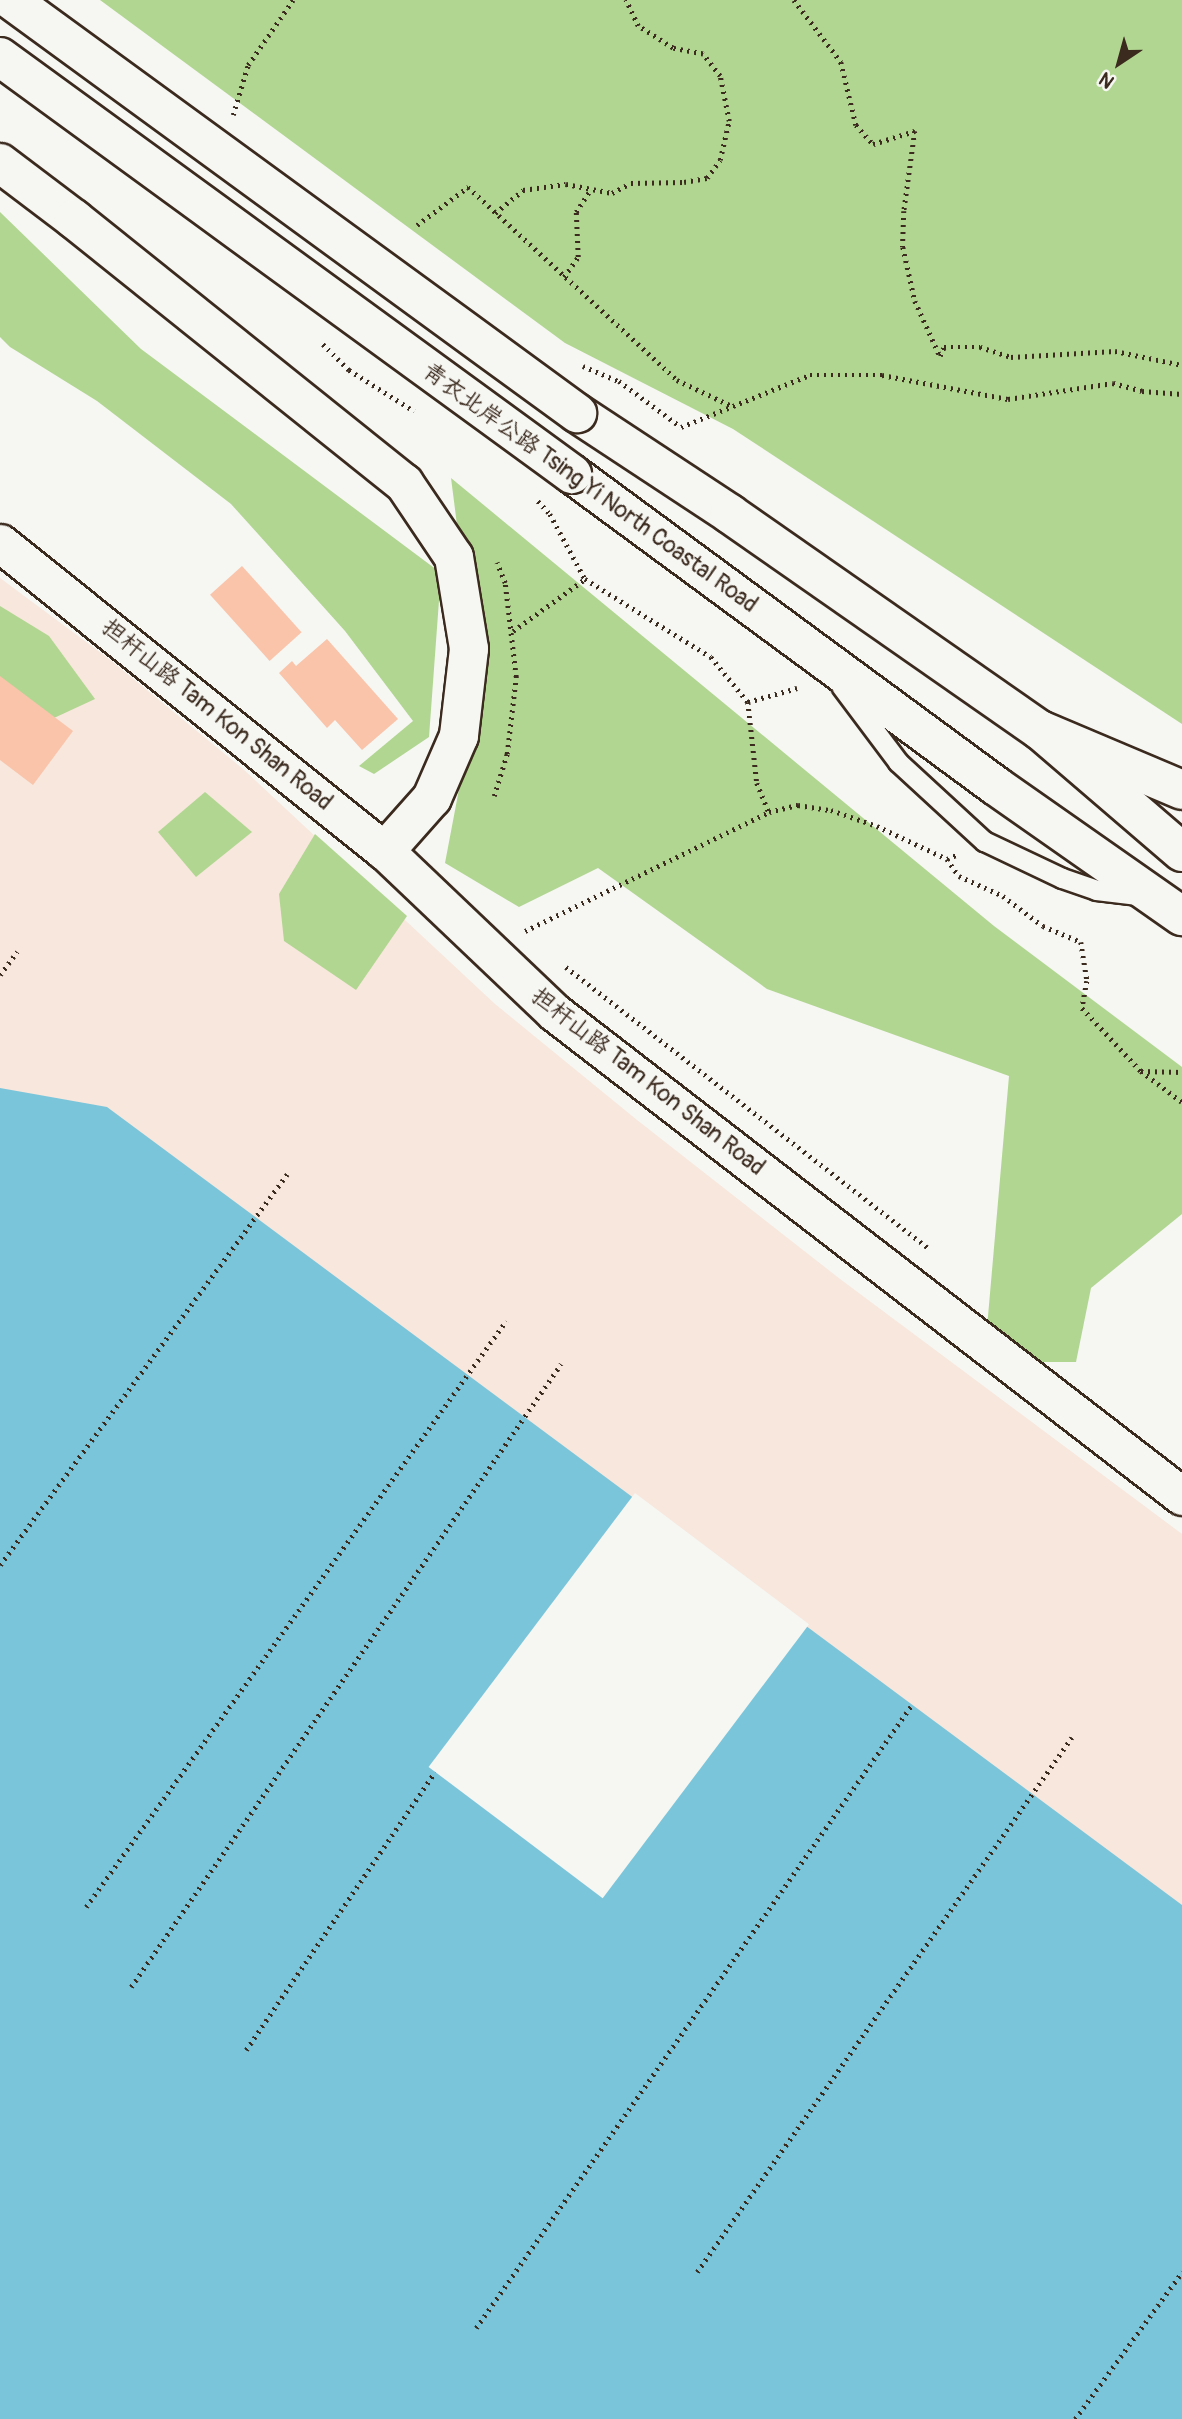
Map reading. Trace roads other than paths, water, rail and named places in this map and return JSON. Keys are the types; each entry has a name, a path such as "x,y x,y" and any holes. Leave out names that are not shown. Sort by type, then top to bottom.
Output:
{"main road":[{"path":"11,0 245,173 604,429 1040,730 1182,852"},
{"name":"青衣北岸公路 Tsing Yi North Coastal Road","path":"0,57 572,474 824,665 1169,907"},
{"path":"0,163 404,483 454,557 469,649 459,736 432,798 385,851"},
{"path":"1040,730 1182,790"}],"street":[{"name":"担杆山路 Tam Kon Shan Road","path":"0,543 385,851 554,1012 1182,1496"}],"lane":[{"path":"824,665 898,762 984,841 1062,878 1096,890 1169,907"}],"water":[{"path":"0,1088 107,1107 1182,1905 1182,2419 0,2419"}]}
